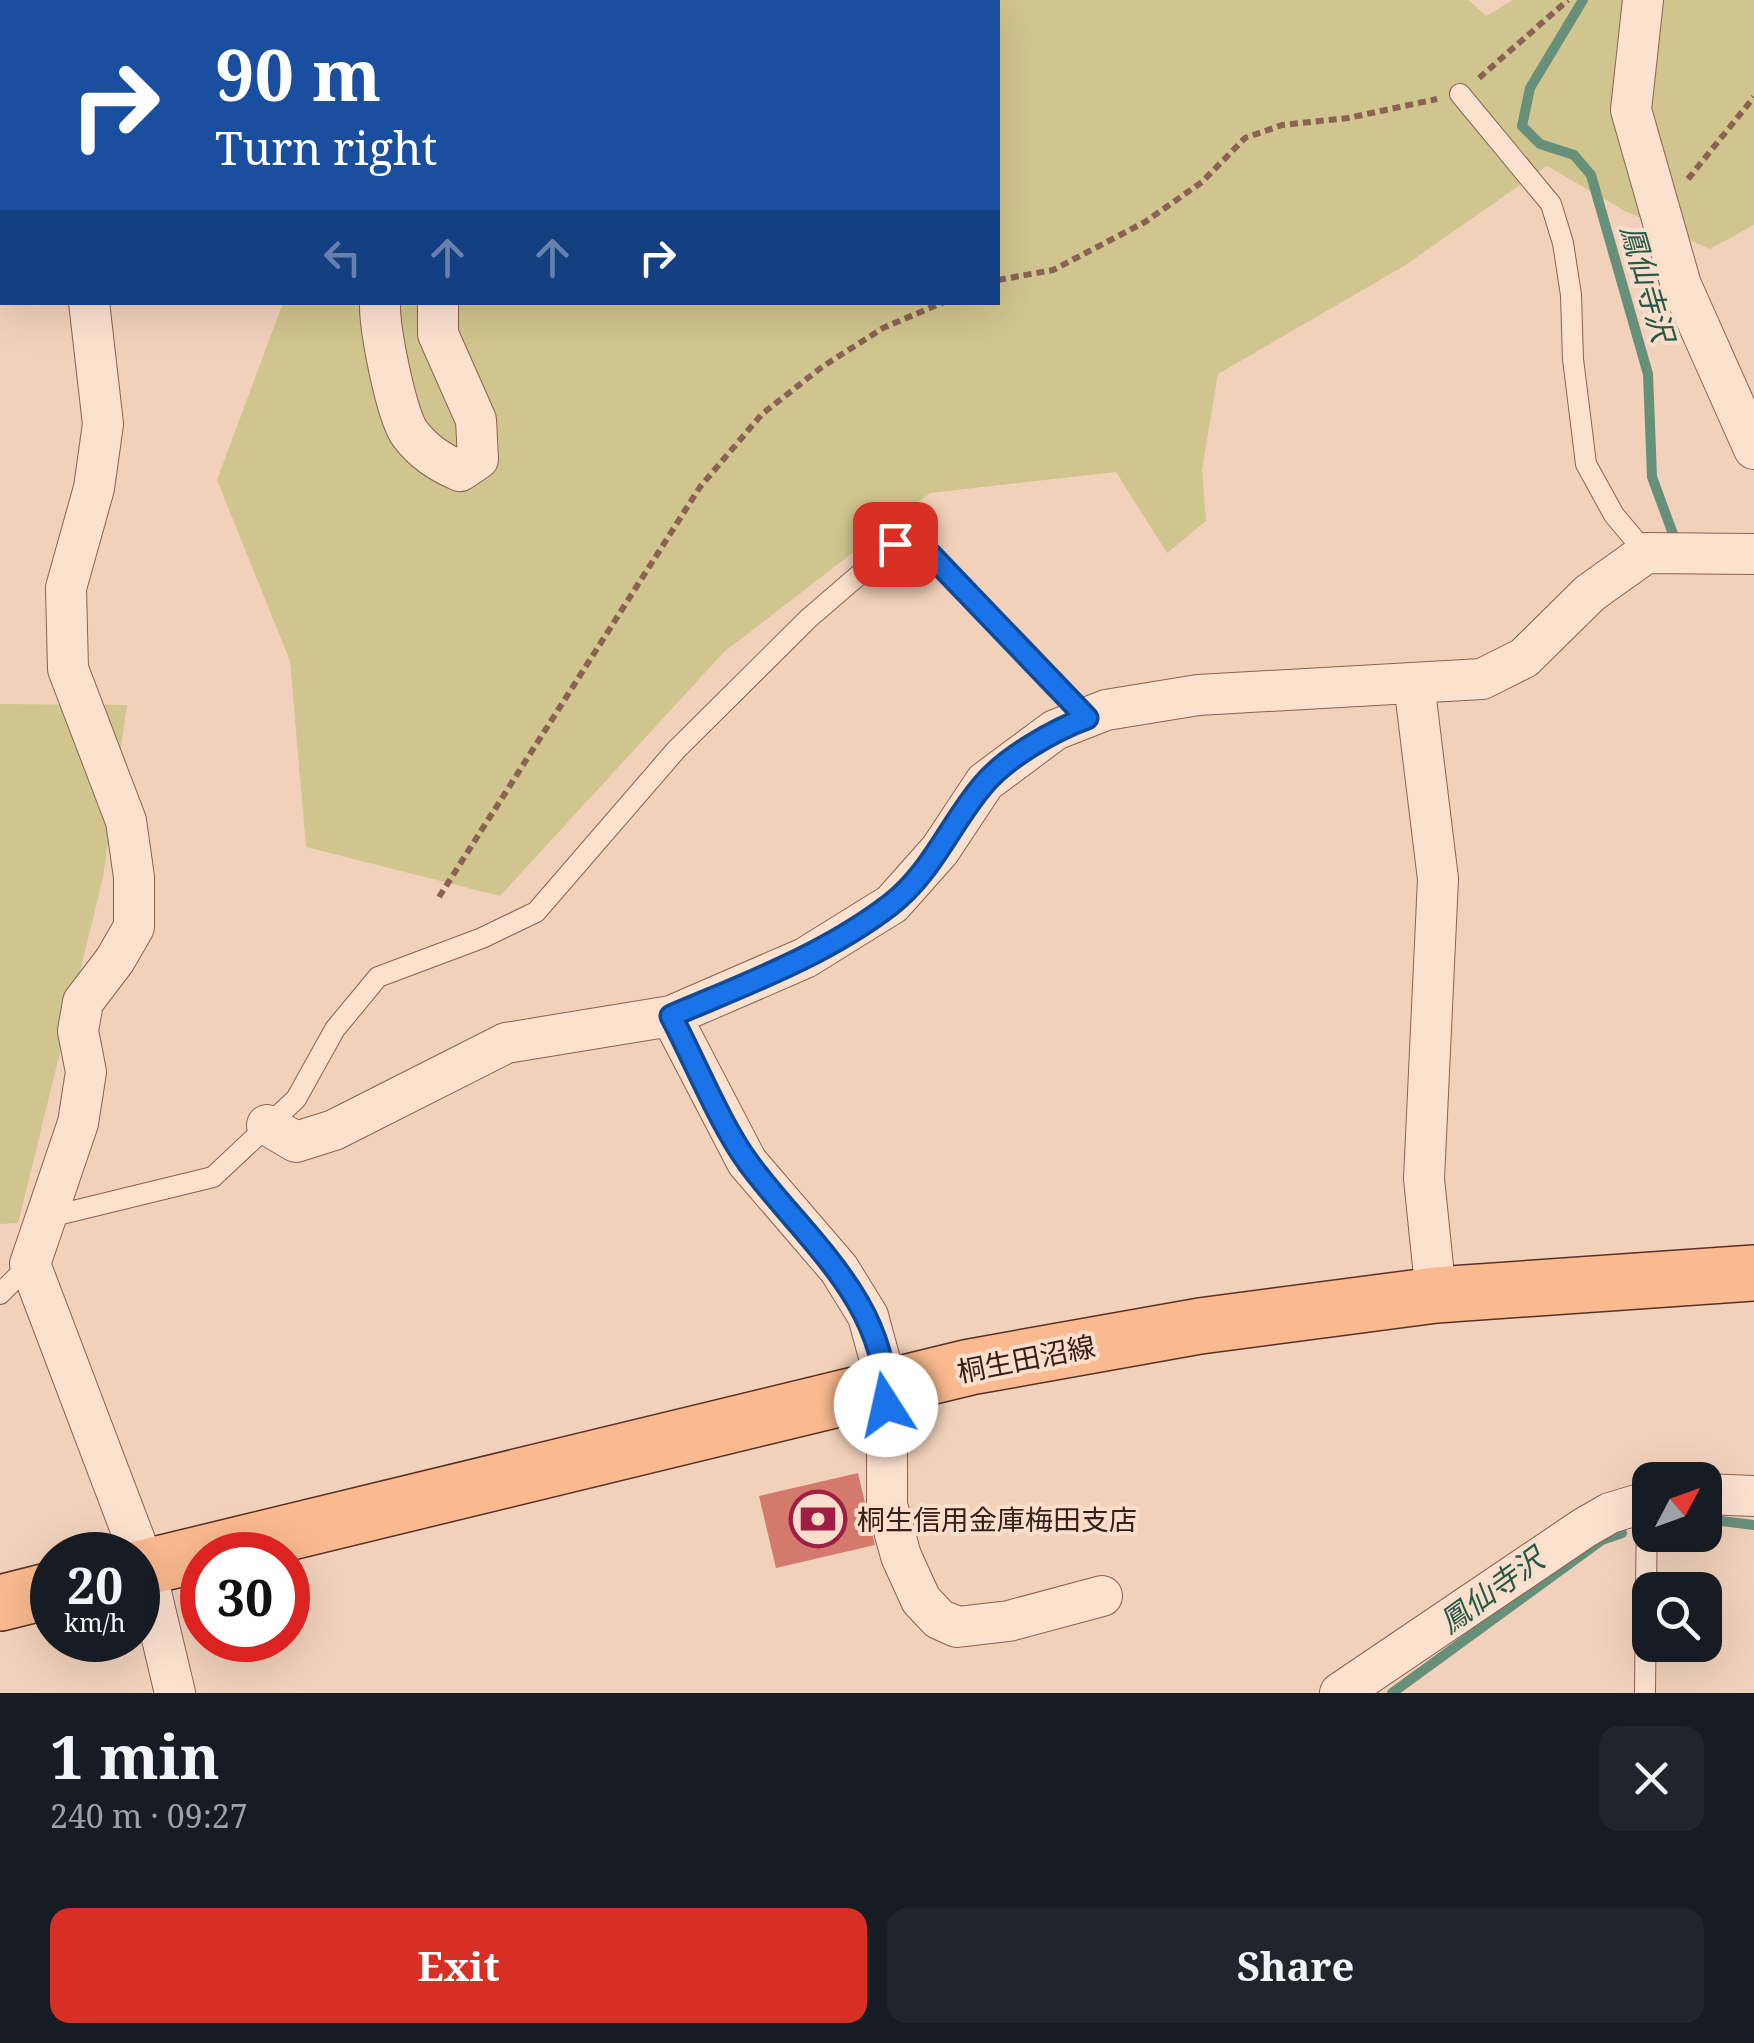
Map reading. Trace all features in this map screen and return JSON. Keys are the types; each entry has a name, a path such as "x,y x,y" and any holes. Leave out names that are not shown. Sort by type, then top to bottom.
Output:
{"main road":[{"name":"桐生田沼線","path":"160,1564 887,1386 1200,1326 1436,1295 1754,1273"},
{"path":"0,1603 30,1596"}],"street":[{"path":"1642,0 1631,110 1681,285 1754,449"},
{"path":"89,305 103,424 94,488 66,588 68,670 126,821 134,877 134,927 83,1002 78,1031 86,1072 81,1106 49,1217 30,1264 129,1532"},
{"path":"380,305 391,374 407,430 434,460 460,471 478,460 476,420 438,334 438,305"},
{"path":"267,1125 296,1142 334,1130 506,1043 671,1016 806,958 892,904 940,850 986,782 1055,730 1106,710 1198,695 1482,679 1524,658 1590,593 1650,552 1754,554"},
{"path":"1414,683 1438,879 1424,1179 1436,1295"},
{"path":"671,1016 748,1162 839,1269 868,1316 887,1386 887,1504 921,1600 938,1619 957,1627 1102,1596"},
{"path":"1722,1495 1754,1496"},
{"path":"1340,1693 1584,1528 1632,1506"},
{"path":"160,1636 175,1693"}],"lane":[{"path":"1460,94 1551,204 1563,243 1572,296 1573,360 1586,464 1614,515 1650,552"},
{"path":"49,1217 213,1177 296,1099 334,1029 378,977 482,938 536,912 676,750 809,618 895,544 926,550 1087,718"},
{"path":"0,1294 30,1264"},
{"path":"1644,1693 1647,1552"}],"path":[{"path":"1000,280 1053,270 1145,222 1202,182 1245,138 1282,126 1348,118 1460,94 1528,39 1568,0"},
{"path":"1666,229 1671,202 1754,97"},
{"path":"439,898 700,488 750,429 822,367 884,328 937,305"}],"shaded area":[{"path":"1000,0 1469,0 1486,16 1513,0 1754,0 1754,225 1710,249 1625,211 1547,166 1404,266 1218,374 1202,470 1206,521 1167,553 1116,472 930,493 724,652 500,896 306,847 290,661 217,480 282,305 1000,305"},
{"path":"0,704 127,705 103,878 18,1223 0,1224"}],"building":[{"path":"858,1473 875,1545 776,1568 759,1496"}],"waterway":[{"name":"鳳仙寺沢","path":"1583,0 1530,88 1522,126 1540,144 1574,155 1591,175 1648,374 1652,477 1676,542"},
{"name":"鳳仙寺沢","path":"1722,1521 1754,1525"},
{"name":"鳳仙寺沢","path":"1392,1693 1602,1540 1622,1533"}],"place":[{"name":"桐生信用金庫梅田支店","path":"818,1519"}],"route":[{"path":"886,1405 887,1386 868,1316 839,1269 748,1162 671,1016 806,958 892,904 940,850 986,782 1055,730 1087,718 926,550 895,544"}]}
